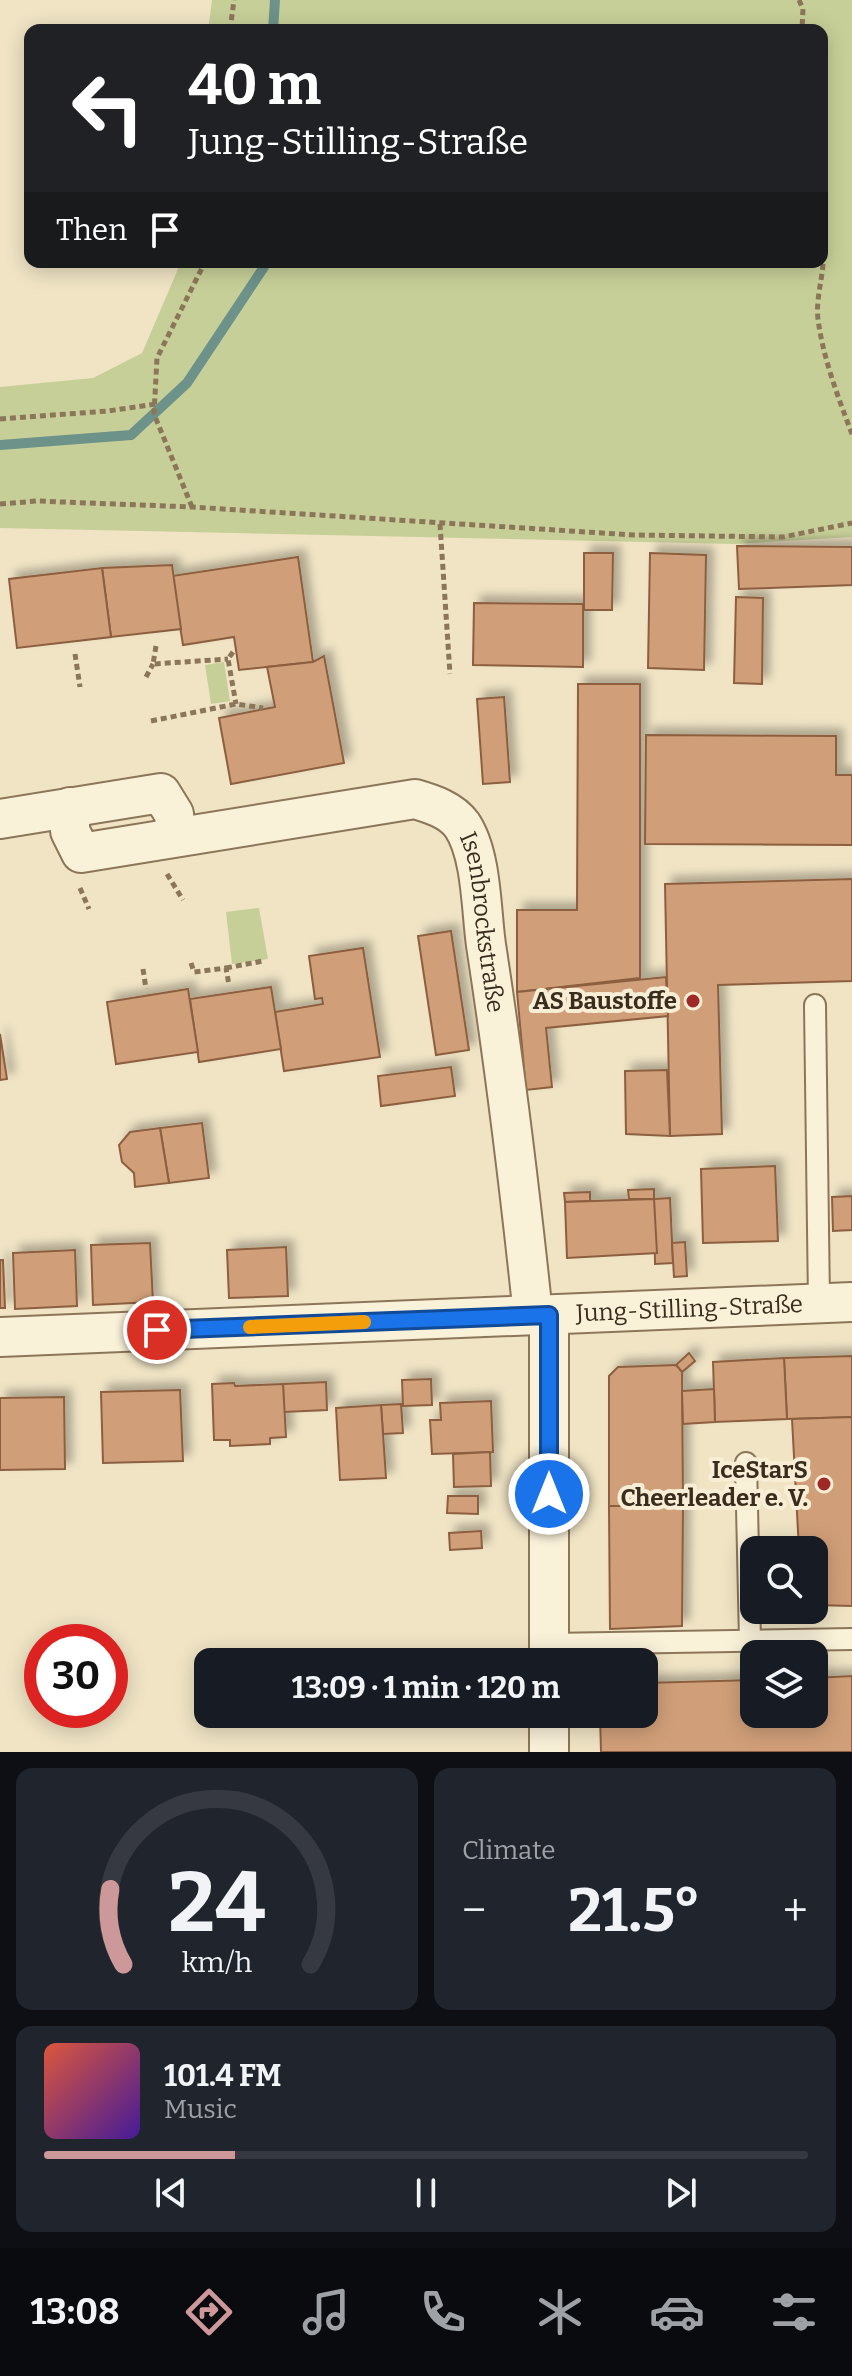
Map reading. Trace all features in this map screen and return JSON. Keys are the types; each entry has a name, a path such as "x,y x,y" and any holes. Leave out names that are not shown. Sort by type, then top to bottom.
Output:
{"street":[{"name":"Isenbrockstraße","path":"0,819 161,793 174,814 176,836 415,799 441,807 461,824 472,849 479,887 541,1315 549,1648"},
{"name":"Jung-Stilling-Straße","path":"0,1337 835,1302"},
{"path":"549,1728 549,1752"}],"lane":[{"path":"815,1005 835,1302"},
{"path":"746,1463 750,1640"},
{"path":"801,1640 852,1639"},
{"path":"633,1648 740,1642"}],"path":[{"path":"231,24 234,0"},
{"path":"799,0 803,9 802,24"},
{"path":"192,507 154,414 157,358 202,268"},
{"path":"823,268 817,316 832,380 852,434"},
{"path":"0,419 156,404"},
{"path":"0,504 37,501 192,507 634,535 783,537 852,523"},
{"path":"440,524 450,674"},
{"path":"146,677 153,664 156,646"},
{"path":"233,652 228,659 236,704"},
{"path":"75,654 80,687"},
{"path":"153,664 228,659"},
{"path":"151,721 236,704 263,708"},
{"path":"191,963 194,972 263,961"},
{"path":"226,968 229,985"},
{"path":"143,969 146,989"}],"green space":[{"path":"212,0 852,0 852,537 734,544 0,528 0,387 93,378 142,353 178,268 828,268 828,24 209,24"},
{"path":"224,662 230,701 211,704 205,665"},
{"path":"259,908 268,959 232,964 226,912"}],"building":[{"path":"737,546 852,547 852,585 739,589"},
{"path":"584,553 613,553 612,610 584,610"},
{"path":"650,553 706,555 704,670 648,668"},
{"path":"298,557 313,662 239,670 234,637 183,645 172,576"},
{"path":"172,565 181,629 111,637 102,568"},
{"path":"102,568 111,637 17,648 9,579"},
{"path":"736,597 763,598 762,684 734,683"},
{"path":"474,603 583,604 583,667 473,665"},
{"path":"324,656 344,763 231,784 219,718 275,707 267,667 313,662"},
{"path":"578,684 640,684 640,978 517,992 517,910 577,910"},
{"path":"504,697 510,782 483,784 477,699"},
{"path":"646,735 836,736 836,775 852,775 852,845 645,844"},
{"name":"AS Baustoffe","path":"852,879 852,981 718,985 722,1134 670,1136 665,884"},
{"path":"451,931 469,1050 436,1055 418,936"},
{"path":"363,948 380,1057 284,1071 275,1012 323,1004 322,998 315,999 309,956"},
{"path":"666,977 668,1016 546,1028 552,1087 526,1090 517,992"},
{"path":"271,987 281,1049 199,1062 190,999"},
{"path":"188,989 198,1052 116,1064 107,1002"},
{"path":"0,1034 7,1079 0,1080"},
{"path":"451,1067 455,1096 381,1106 378,1076"},
{"path":"667,1070 670,1136 626,1134 625,1071"},
{"path":"202,1123 209,1178 169,1183 160,1128"},
{"path":"160,1128 169,1183 135,1187 134,1173 122,1162 119,1145 130,1132"},
{"path":"775,1166 778,1241 703,1243 701,1169"},
{"path":"654,1189 654,1199 629,1199 628,1190"},
{"path":"590,1192 590,1201 565,1202 564,1193"},
{"path":"852,1196 852,1230 833,1231 832,1197"},
{"path":"670,1198 673,1263 655,1264 654,1199"},
{"path":"654,1199 657,1253 567,1258 565,1202"},
{"path":"685,1242 687,1276 674,1277 672,1243"},
{"path":"150,1243 153,1302 93,1305 91,1245"},
{"path":"286,1247 288,1296 229,1298 227,1250"},
{"path":"75,1250 77,1306 15,1309 13,1253"},
{"path":"0,1260 3,1260 5,1308 0,1308"},
{"path":"689,1353 695,1361 682,1372 676,1365"},
{"path":"852,1356 852,1417 787,1419 784,1358"},
{"path":"784,1358 787,1419 715,1422 713,1362"},
{"path":"676,1365 682,1372 683,1506 609,1506 609,1376 618,1367"},
{"path":"431,1379 432,1405 403,1406 402,1380"},
{"path":"326,1382 327,1410 284,1412 283,1384"},
{"path":"234,1383 235,1386 283,1384 286,1437 270,1438 270,1444 230,1446 230,1440 214,1440 212,1384"},
{"path":"714,1389 715,1422 683,1424 682,1391"},
{"path":"180,1390 183,1461 103,1463 101,1392"},
{"path":"64,1397 65,1469 0,1470 0,1398"},
{"path":"491,1401 493,1452 432,1454 430,1420 441,1420 440,1403"},
{"path":"401,1404 403,1433 383,1434 381,1405"},
{"path":"381,1405 386,1478 340,1480 336,1408"},
{"name":"IceStarS Cheerleader e. V.","path":"852,1417 852,1606 828,1605 828,1536 798,1536 792,1419"},
{"path":"490,1452 491,1486 454,1487 453,1454"},
{"path":"448,1496 478,1496 478,1514 447,1513"},
{"path":"609,1506 683,1506 682,1626 610,1629"},
{"path":"481,1531 482,1548 450,1550 449,1533"},
{"path":"852,1676 852,1752 601,1752 600,1728 658,1728 658,1683 740,1680 740,1728 828,1728 828,1677"}],"waterway":[{"path":"273,24 275,0"},
{"path":"0,445 131,435 187,383 263,268"}],"slow traffic":[{"path":"250,1327 364,1322"}],"place":[{"name":"AS Baustoffe","path":"693,1001"},
{"name":"IceStarS Cheerleader e. V.","path":"824,1484"}],"route":[{"path":"157,1330 549,1315 549,1494"}]}
